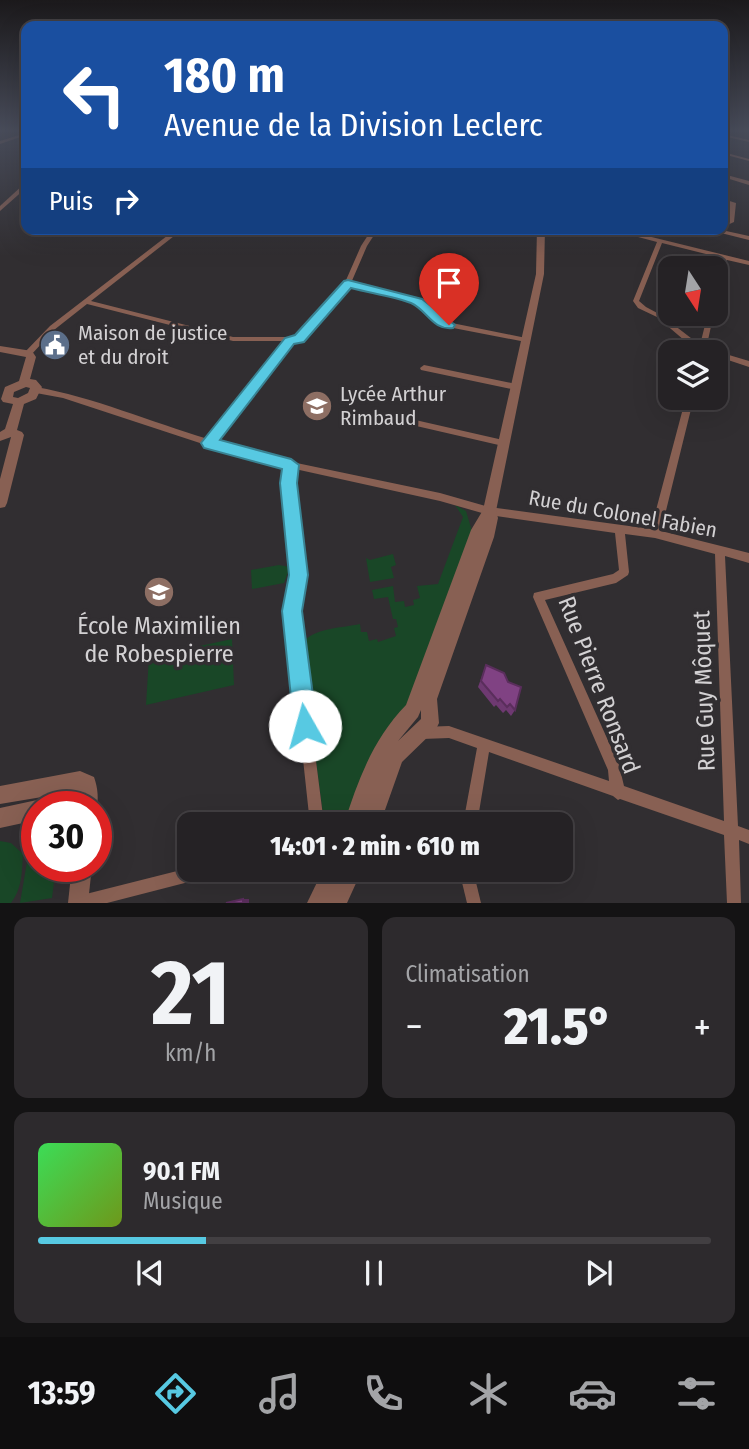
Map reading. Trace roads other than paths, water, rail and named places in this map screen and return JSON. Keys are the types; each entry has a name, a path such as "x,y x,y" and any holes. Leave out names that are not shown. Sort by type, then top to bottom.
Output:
{"street":[{"path":"728,177 749,183"},
{"path":"0,209 21,190"},
{"path":"728,202 733,203 731,222 728,225"},
{"path":"728,230 749,238"},
{"path":"29,353 52,328 172,235"},
{"path":"86,302 233,339 300,339 348,284 363,246 371,235"},
{"path":"358,812 378,755 395,728 412,711 478,530 489,510 541,265 541,235"},
{"path":"636,235 721,256"},
{"path":"660,241 636,301 639,306 656,314 690,340"},
{"path":"728,258 749,263"},
{"path":"348,284 418,302 445,324 526,340"},
{"path":"209,443 289,341"},
{"path":"0,349 29,353"},
{"path":"24,383 31,357 29,353"},
{"path":"728,358 749,364"},
{"path":"424,368 516,387"},
{"path":"24,383 35,385 36,390 28,398 19,401 10,401 3,397 12,388 24,383"},
{"name":"Rue du Colonel Fabien","path":"36,390 64,395 209,443 291,465 489,510 655,534 749,558"},
{"path":"0,503 18,435 5,435 19,401"},
{"path":"655,534 687,410"},
{"path":"389,417 503,443"},
{"path":"291,465 288,483 299,575 292,611 316,812"},
{"path":"374,812 395,755 430,723 429,699 487,537 491,518 489,510"},
{"name":"Rue Pierre Ronsard","path":"618,793 614,770 538,597 616,578 624,572 620,528"},
{"name":"Rue Guy Môquet","path":"720,550 734,903"},
{"path":"412,711 419,710 430,716 449,732 749,837"},
{"path":"395,728 398,740 449,732"},
{"path":"472,812 484,744"},
{"path":"21,791 80,780 87,784 88,791"},
{"path":"0,795 21,791"},
{"path":"0,818 21,813"},
{"path":"80,882 78,903 177,878"},
{"path":"317,903 328,882"},
{"path":"336,903 346,882"},
{"path":"469,882 474,903"}],"place":[{"name":"Maison de justice et du droit","path":"55,345"},
{"name":"Lycée Arthur Rimbaud","path":"317,406"},
{"name":"École Maximilien de Robespierre","path":"159,592"}]}
